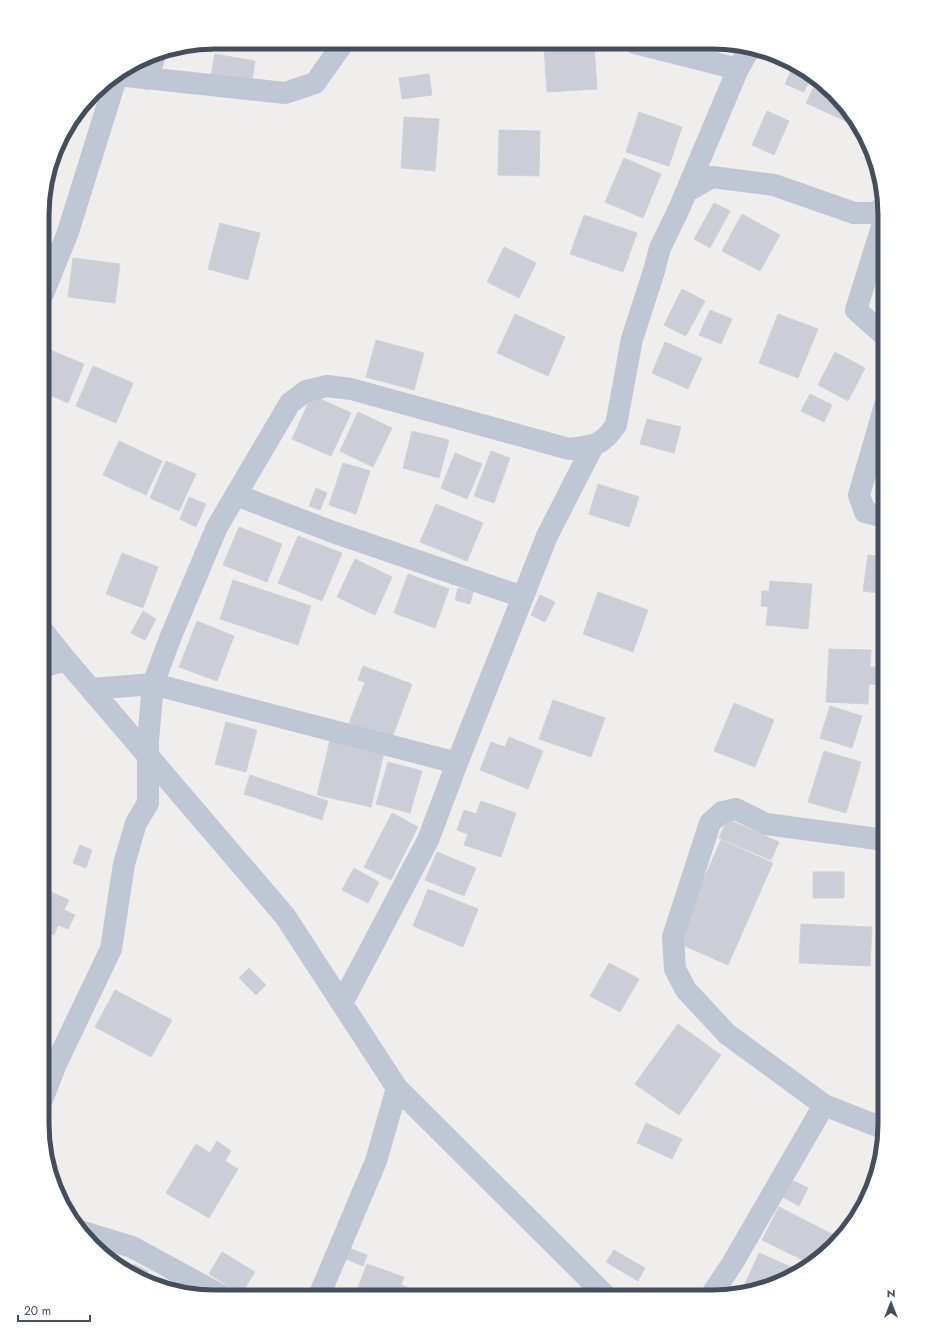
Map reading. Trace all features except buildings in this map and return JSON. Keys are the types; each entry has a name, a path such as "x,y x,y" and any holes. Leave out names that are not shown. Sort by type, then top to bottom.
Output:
{"street":[{"path":"125,76 285,93 315,83 339,49"},
{"path":"660,49 738,69"},
{"path":"49,1082 56,1064 111,949 124,864 136,823 148,803 148,754 153,684 171,636 218,527 290,402 306,390 327,386 351,389 569,450 593,446 608,437 616,425 632,339 660,248 678,211 738,69 747,53"},
{"path":"148,79 153,61"},
{"path":"49,279 68,232 115,83"},
{"path":"686,192 712,177 774,185 854,212 873,212 878,210"},
{"path":"878,239 856,310 878,330"},
{"path":"878,429 859,495 865,512 878,515"},
{"path":"342,1003 428,840 546,536 593,446"},
{"path":"236,495 333,532 523,597"},
{"path":"49,639 285,916 397,1088 600,1290"},
{"path":"49,665 66,660"},
{"path":"91,689 153,684 457,762"},
{"path":"878,839 766,824 736,809 722,812 710,823 673,937 675,969 686,990 727,1034 824,1105 878,1127"},
{"path":"322,1290 376,1161 397,1088"},
{"path":"715,1290 732,1264 824,1105"},
{"path":"89,1233 132,1247 211,1290"}]}
